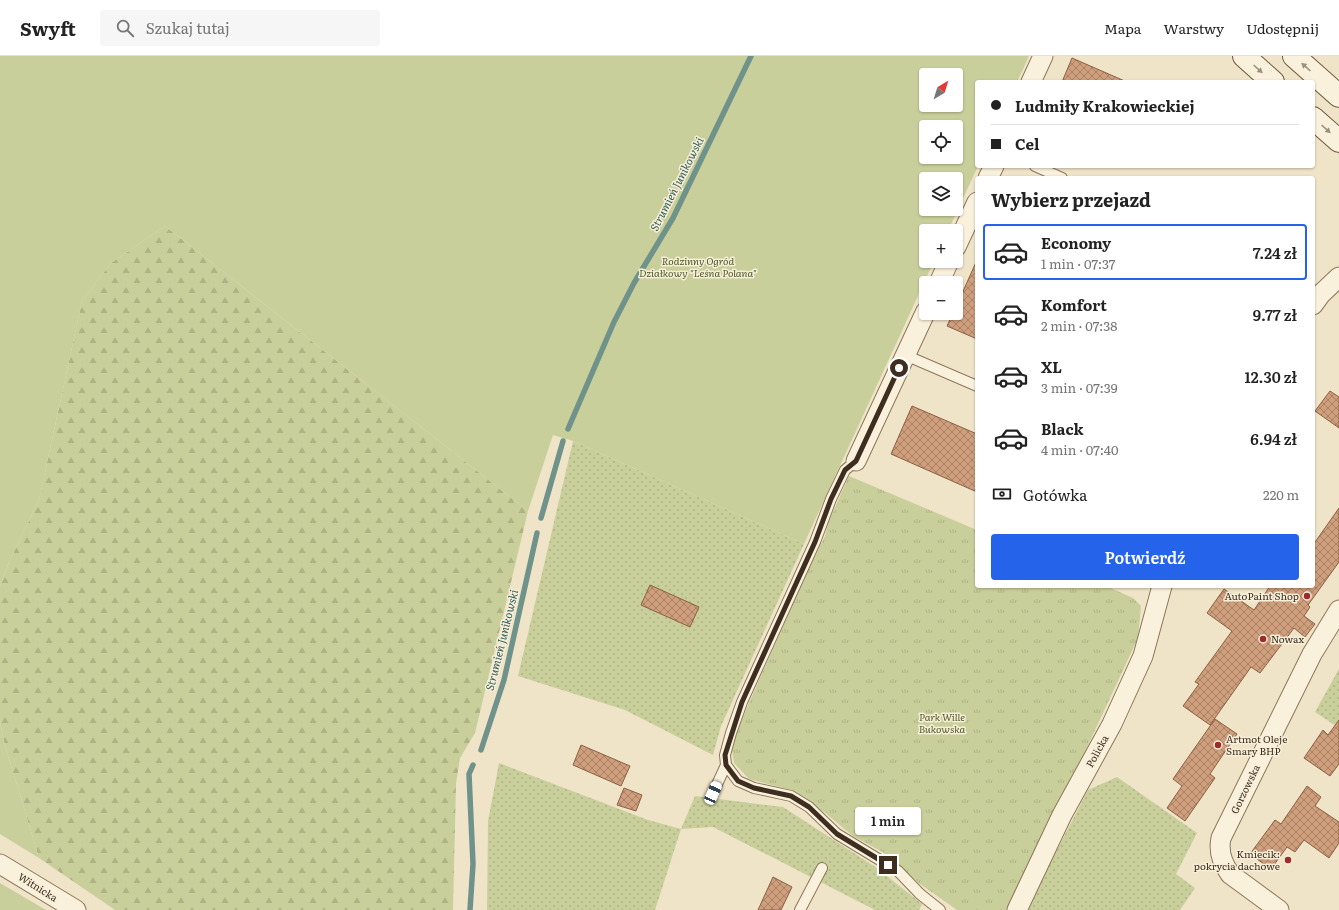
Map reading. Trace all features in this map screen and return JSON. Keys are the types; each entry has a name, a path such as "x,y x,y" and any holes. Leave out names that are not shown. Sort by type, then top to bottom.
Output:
{"main road":[{"path":"1244,56 1271,80"},
{"path":"1294,56 1339,96"},
{"path":"1315,120 1339,141"}],"street":[{"path":"1032,80 1043,56"},
{"path":"963,232 975,206"},
{"path":"1315,303 1339,277"},
{"path":"856,461 922,320"},
{"name":"Policka","path":"1017,910 1062,816 1112,724 1143,656 1161,588"},
{"name":"Gorzowska","path":"1279,910 1230,874 1224,866 1220,853 1221,838 1297,684 1339,610"},
{"name":"Witnicka","path":"0,864 76,910"}],"lane":[{"path":"1040,168 1058,176"},
{"path":"906,355 975,385"},
{"path":"713,793 726,765 727,747 742,702 815,542 831,499 845,470 856,461"},
{"path":"726,765 738,781 754,788 791,796 809,807 837,834 898,871 920,894 940,910"},
{"path":"800,910 822,868"}],"green space":[{"name":"Rodzinny Ogród Działkowy \"Leśna Polana\"","path":"0,56 1029,56 1018,80 975,80 975,168 977,168 963,199 963,172 919,172 919,216 955,216 951,224 919,224 919,268 931,268 927,276 919,276 919,294 804,544 573,441 553,435 528,511 165,226 111,263 82,301 39,500 9,562 0,586"},
{"path":"165,226 528,511 475,733 460,758 456,784 453,910 115,910 39,858 4,742 0,722 0,586 9,562 39,500 82,301 111,263"},
{"path":"573,441 804,544 721,726 713,755 625,710 518,676"},
{"name":"Park Wille Bukowska","path":"849,476 975,529 975,588 1110,588 1133,598 1141,606 1138,638 1014,904 1006,910 957,910 920,884 884,853 853,836 824,812 790,790 749,779 734,763 731,744 801,585 825,536 828,523"},
{"path":"1339,669 1339,728 1315,712"},
{"path":"0,722 4,742 39,858 0,834"},
{"path":"499,763 648,820 681,829 655,910 487,910 488,821"},
{"path":"1117,777 1197,833 1176,874 1195,888 1180,910 1026,910 1088,790"},
{"path":"695,796 783,807 877,868 922,904 919,910 875,910 713,827 681,829"},
{"path":"0,883 46,910 0,910"}],"building":[{"path":"1072,58 1122,80 1063,80"},
{"path":"975,264 975,338 947,326 950,320 963,320 963,291"},
{"path":"1330,391 1339,397 1339,428 1315,411"},
{"path":"912,406 975,433 975,491 891,454"},
{"path":"1339,508 1339,562 1308,605 1310,607 1304,616 1315,624 1305,637 1294,628 1260,673 1251,667 1210,725 1183,706 1199,684 1195,682 1232,631 1207,613 1224,589 1254,610 1269,588 1315,588 1315,542"},
{"path":"650,585 699,607 690,627 641,605"},
{"path":"1215,719 1237,734 1210,774 1215,778 1185,821 1167,808 1182,786 1173,779"},
{"path":"1339,720 1339,764 1330,776 1304,758 1323,730 1328,735"},
{"path":"581,745 630,766 621,786 573,765"},
{"path":"1307,786 1321,797 1315,806 1339,822 1339,843 1329,858 1304,840 1295,852 1287,847 1271,869 1250,854 1275,820 1281,824"},
{"path":"624,788 642,795 636,811 617,805"},
{"path":"773,877 792,887 781,910 758,910"}],"waterway":[{"name":"Strumień Junikowski","path":"568,429 614,322 634,283 673,218 751,56"},
{"name":"Strumień Junikowski","path":"541,518 563,441"},
{"name":"Strumień Junikowski","path":"481,750 504,680 537,533"},
{"name":"Strumień Junikowski","path":"470,910 473,864 469,774 473,765"}],"place":[{"name":"AutoPaint Shop","path":"1307,596"},
{"name":"Nowax","path":"1263,639"},
{"name":"Artmot Oleje Smary BHP","path":"1218,745"},
{"name":"Kmiecik: pokrycia dachowe","path":"1288,860"}],"route":[{"path":"888,865 869,852 837,834 809,807 791,796 754,788 738,781 726,765 725,755 742,702 815,542 831,499 845,470 856,461 899,368"}]}
